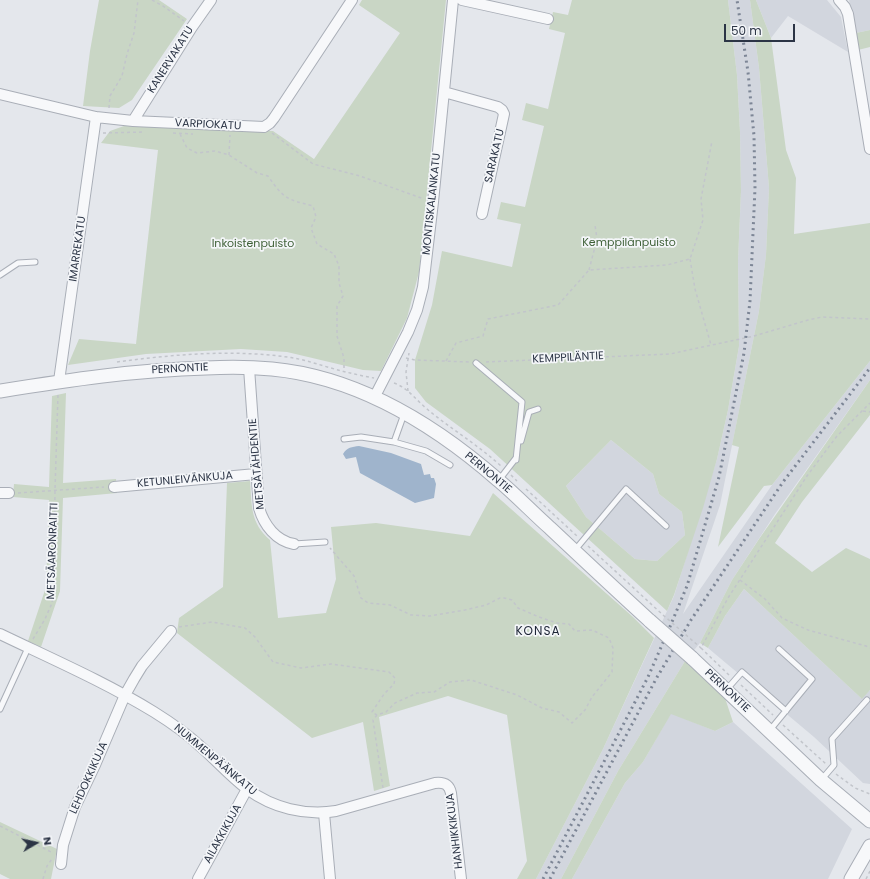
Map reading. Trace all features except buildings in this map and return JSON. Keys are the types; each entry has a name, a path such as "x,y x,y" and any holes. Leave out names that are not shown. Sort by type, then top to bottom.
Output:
{"street":[{"name":"KANERVAKATU","path":"133,120 192,27 211,0"},
{"path":"264,127 274,118 352,0"},
{"name":"MONTISKALANKATU","path":"374,398 411,325 417,310 423,287 453,0"},
{"path":"462,0 548,19"},
{"path":"839,0 845,7 848,14 870,149"},
{"name":"SARAKATU","path":"444,92 498,107 504,114 482,214"},
{"name":"VARPIOKATU","path":"0,94 96,117 264,127"},
{"name":"IMARREKATU","path":"59,381 96,117"},
{"name":"PERNONTIE","path":"0,391 127,372 249,368 274,369 306,375 331,382 374,398 404,413 502,476 578,546 650,621 696,653 726,690 821,780 870,821"},
{"name":"METSÄTÄHDENTIE","path":"249,368 259,508 262,517 275,535 286,543 294,544"},
{"name":"KETUNLEIVÄNKUJA","path":"114,486 256,474"},
{"name":"LEHDOKKIKUJA","path":"61,864 63,845 75,807 125,695 142,666 171,631"},
{"name":"NUMMENPÄÄNKATU","path":"0,634 125,695 156,713 200,746 247,789 266,800 286,808 306,812 324,812 435,784 446,784"},
{"name":"HANHIKKIKUJA","path":"446,784 450,788 451,793 461,879"},
{"name":"AILAKKIKUJA","path":"198,879 247,789"},
{"path":"324,812 330,879"},
{"path":"851,879 870,846"}],"lane":[{"path":"0,275 18,263 35,262"},
{"path":"476,363 522,402 516,460"},
{"path":"502,476 516,460 529,412 538,409"},
{"path":"394,442 404,413"},
{"path":"344,439 361,437 394,442 426,451 450,465"},
{"path":"578,546 626,489 666,526"},
{"path":"294,544 325,542"},
{"path":"0,709 28,648"},
{"path":"769,731 812,678 779,649"},
{"path":"726,690 742,672 786,711"},
{"path":"821,780 834,765 832,739 867,700"}],"path":[{"path":"109,118 110,96 122,76 134,33 138,0"},
{"path":"152,0 192,27"},
{"path":"264,127 313,164 360,176 433,202"},
{"path":"180,134 187,148 197,153 215,151 229,155 257,173 268,176 278,192 290,200 313,206 316,217 311,228 317,244 334,254 339,266 339,283 343,296 337,306 337,336 344,358 344,372"},
{"path":"229,155 230,134"},
{"path":"711,345 695,289 690,259 703,220 701,199 712,141"},
{"path":"446,361 456,343 483,336 488,319 558,305 589,270 596,239 595,225"},
{"path":"589,270 667,265 690,259"},
{"name":"KEMPPILÄNTIE","path":"396,356 415,360 476,363 670,354 739,340 822,317 870,319"},
{"path":"112,363 191,355 241,353 296,358 344,372 383,379 398,384 408,391 427,409 489,455 502,476 518,482"},
{"name":"METSÄARONRAITTI","path":"28,648 45,619 52,603 59,381"},
{"path":"524,487 578,546 663,615 696,653 728,598 808,476 837,436 870,403"},
{"path":"862,411 870,412"},
{"path":"4,493 114,486"},
{"path":"325,542 354,576 361,598 368,603 390,605 411,615 430,616 486,605 500,598 504,598 512,600 518,608 539,617 557,623 569,624 576,631 592,630 609,638 613,648 612,672 592,697 585,710 572,723 559,712 542,708 517,695 471,680 450,682 434,692 417,694 394,703 386,712 377,715 373,720 384,797"},
{"path":"740,580 765,599 782,618 808,630 870,648"},
{"path":"171,631 182,626 212,622 245,628 255,637 272,662 301,668 331,664 390,672 395,678 394,684 384,694 372,712 377,715"},
{"path":"0,826 54,854 47,866 43,879"},
{"path":"866,879 870,871"}],"shaded area":[{"path":"728,0 750,0 759,68 769,188 766,255 759,311 720,505 683,614 772,485 870,361 870,380 775,514 732,580 700,643 685,661 618,771 561,879 536,879 603,749 674,596 717,459 728,410 739,346 738,261 741,191 737,75"},
{"path":"756,0 827,0 841,17 848,52 788,16 771,38"},
{"path":"849,0 870,0 870,30 856,33"},
{"path":"611,440 653,474 659,494 682,512 685,535 657,561 635,559 586,517 566,486"},
{"path":"744,589 861,698 870,690 870,784 863,783 814,737 708,648 725,616"},
{"path":"671,713 715,731 733,722 852,829 828,879 572,879 625,783 643,762"}],"green space":[{"path":"99,0 159,0 187,19 132,100 119,108 83,106 90,51"},
{"name":"Inkoistenpuisto","path":"362,0 446,0 419,272 407,318 381,371 363,370 287,352 241,349 146,354 68,365 79,339 136,344 158,150 101,143 110,131 124,126 273,131 314,159 400,33 359,5"},
{"name":"Kemppilänpuisto","path":"572,0 728,0 737,75 740,132 741,191 738,261 739,346 728,410 717,459 703,508 674,595 667,611 490,449 426,402 415,388 415,360 432,305 442,251 512,267 521,224 497,219 501,202 525,207 544,126 522,120 526,103 548,109 565,33 549,29 553,12 568,15","holes":["611,440 653,474 659,494 682,512 685,535 657,561 635,559 586,517 566,486"]},
{"path":"750,0 756,0 771,38 786,150 796,178 794,234 870,223 870,361 772,485 764,486 718,547 739,447 732,445 759,311 766,255 769,188 759,68"},
{"path":"870,30 870,47 858,50 856,33"},
{"path":"870,380 870,415 802,502 775,543 812,572 846,548 870,559 870,690 862,699 744,589 725,616 708,648 700,643 732,580"},
{"path":"66,393 63,483 116,479 117,493 63,498 60,591 41,647 28,641 46,587 49,500 13,497 14,484 49,487 52,396"},
{"path":"250,481 255,520 263,534 270,540 278,618 326,613 336,579 331,527 376,523 470,536 493,493 633,617 654,638 603,749 536,879 517,879 527,861 507,715 448,696 379,717 390,786 374,791 363,722 312,738 177,633 179,618 223,587 227,483"},
{"path":"685,661 725,698 733,722 715,731 671,714 643,762 625,783 572,879 561,879 618,771"},
{"path":"0,822 57,849 51,879 10,879 0,874"}],"water":[{"path":"359,446 391,453 421,464 424,475 430,474 431,478 434,478 436,484 434,498 415,503 360,473 356,457 346,459 343,454 352,447"}],"railway":[{"path":"543,879 648,677 687,586 719,477 744,353 750,301 755,188 754,136 748,72 737,0"},
{"path":"550,879 656,679 691,620 783,482 870,368"}],"district":[{"name":"KONSA","path":"538,632"}]}
